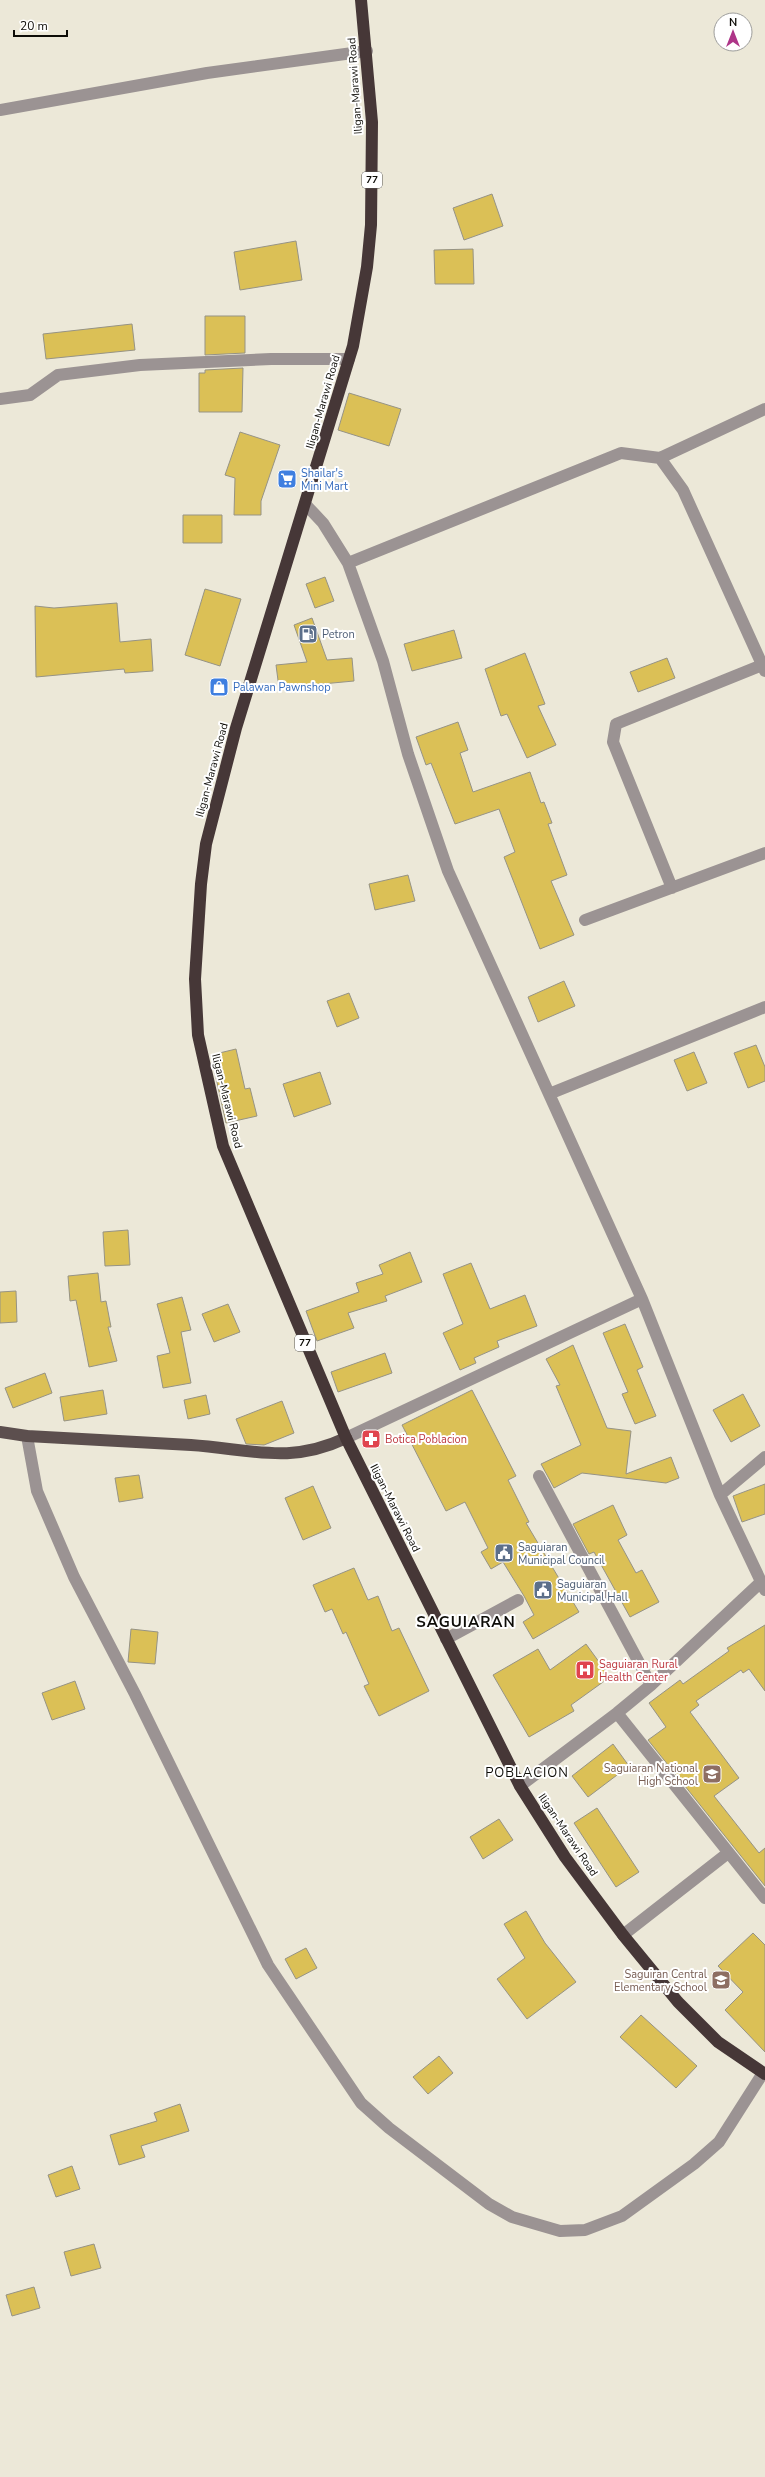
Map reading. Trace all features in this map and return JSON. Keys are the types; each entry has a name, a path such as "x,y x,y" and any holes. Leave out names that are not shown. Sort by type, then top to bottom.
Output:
{"highway":[{"name":"Iligan-Marawi Road","path":"361,0 367,50 372,122 371,225 367,267 349,359 306,505 236,728 206,844 200,884 195,979 198,1035 223,1146 346,1438 520,1786 565,1856 623,1935 678,2002 713,2037 764,2073"}],"main road":[{"path":"0,1432 27,1436 197,1446 270,1454 295,1454 312,1451 346,1438"}],"street":[{"path":"0,110 207,73 367,50"},
{"path":"0,399 30,395 58,375 140,365 271,360 349,359"},
{"path":"348,563 621,452 660,458 765,409"},
{"path":"660,458 683,490 764,668 616,724 613,742 672,888"},
{"path":"306,505 323,523 348,563 383,661 408,754 448,872 642,1299 720,1495 763,1586 617,1714 520,1786"},
{"path":"586,920 765,853"},
{"path":"549,1094 765,1007"},
{"path":"346,1438 642,1299"},
{"path":"27,1436 37,1491 74,1577 142,1707 268,1965 361,2104 383,2123 489,2204 512,2217 560,2231 585,2230 622,2216 704,2155 719,2142 764,2073"},
{"path":"720,1495 765,1457"},
{"path":"538,1476 651,1684"},
{"path":"446,1639 518,1600"},
{"path":"617,1714 765,1898"},
{"path":"623,1935 728,1853"}],"building":[{"path":"492,194 503,226 464,240 453,208"},
{"path":"296,241 302,280 240,290 234,252"},
{"path":"473,249 474,284 435,284 434,250"},
{"path":"205,316 245,316 245,353 205,355"},
{"path":"132,324 135,350 46,359 43,334"},
{"path":"243,368 242,412 199,412 199,373 205,373 205,370"},
{"path":"349,393 401,409 389,446 338,430"},
{"path":"240,432 280,445 261,501 261,515 234,515 235,478 225,475"},
{"path":"183,515 222,515 222,543 183,543"},
{"path":"325,577 334,601 315,608 306,584"},
{"path":"205,589 241,599 220,666 185,655"},
{"path":"117,603 120,642 151,639 153,671 125,673 124,669 36,677 35,606 54,608"},
{"path":"312,618 327,660 352,658 354,681 279,688 276,665 307,662 294,625"},
{"path":"454,630 462,658 412,671 404,644"},
{"path":"525,653 545,704 538,706 556,745 527,758 507,714 501,716 485,669"},
{"path":"667,658 675,678 638,692 630,672"},
{"path":"458,722 468,750 460,753 473,792 530,772 541,803 544,802 552,823 548,824 567,875 551,881 574,935 540,949 504,857 515,852 499,809 455,824 431,763 426,765 416,737"},
{"path":"408,875 415,901 375,910 369,884"},
{"path":"564,981 575,1006 538,1022 528,997"},
{"path":"349,993 359,1018 337,1027 327,1001"},
{"path":"756,1045 765,1067 765,1081 748,1088 734,1053"},
{"path":"236,1049 245,1089 250,1088 257,1116 226,1123 211,1055"},
{"path":"694,1052 707,1083 687,1091 674,1060"},
{"path":"320,1072 331,1104 294,1117 283,1084"},
{"path":"128,1230 130,1265 105,1266 103,1232"},
{"path":"410,1252 422,1282 385,1296 387,1301 348,1313 354,1328 317,1341 306,1311 359,1292 356,1283 383,1274 379,1265"},
{"path":"471,1263 490,1309 525,1295 537,1326 497,1341 499,1347 474,1358 476,1363 460,1370 443,1333 463,1324 443,1274"},
{"path":"98,1273 101,1302 106,1301 111,1327 108,1327 117,1361 89,1367 76,1300 70,1301 68,1276"},
{"path":"16,1291 17,1322 0,1323 0,1292"},
{"path":"182,1297 191,1330 181,1332 191,1383 163,1388 157,1356 170,1353 157,1304"},
{"path":"228,1304 240,1332 214,1342 202,1314"},
{"path":"625,1324 643,1367 637,1370 656,1416 635,1424 622,1394 628,1392 603,1333"},
{"path":"573,1345 607,1428 631,1431 626,1474 671,1457 679,1478 666,1483 582,1473 554,1488 541,1464 581,1445 556,1386 560,1385 546,1359"},
{"path":"385,1353 392,1373 338,1392 331,1372"},
{"path":"45,1373 52,1393 13,1408 5,1388"},
{"path":"103,1390 107,1414 64,1421 60,1397"},
{"path":"472,1390 516,1476 508,1480 529,1522 526,1523 579,1612 533,1639 523,1622 534,1615 524,1596 503,1562 491,1569 481,1552 488,1548 465,1502 446,1511 402,1425"},
{"path":"743,1394 760,1426 731,1442 713,1410"},
{"path":"206,1395 210,1414 188,1419 184,1400"},
{"path":"282,1401 294,1433 264,1445 246,1444 236,1419"},
{"path":"139,1475 143,1498 119,1502 115,1478"},
{"path":"765,1484 765,1514 742,1522 733,1496"},
{"path":"313,1486 331,1528 303,1540 285,1498"},
{"path":"613,1505 627,1535 618,1540 636,1573 642,1570 659,1602 630,1617 594,1552 589,1554 573,1524"},
{"path":"354,1568 368,1600 378,1596 392,1631 399,1628 429,1691 379,1716 364,1686 369,1684 346,1632 343,1634 332,1609 325,1612 313,1585"},
{"path":"765,1625 765,1691 749,1669 743,1673 741,1670 696,1701 699,1705 690,1712 739,1778 714,1796 759,1853 765,1848 765,1886 648,1740 666,1727 649,1703 680,1680 683,1684 729,1651 727,1648"},
{"path":"131,1629 158,1632 155,1664 128,1662"},
{"path":"586,1644 610,1677 571,1705 574,1711 529,1737 493,1675 538,1649 550,1670"},
{"path":"75,1681 85,1709 52,1720 42,1693"},
{"path":"613,1744 629,1766 588,1797 572,1776"},
{"path":"597,1808 639,1872 616,1887 574,1823"},
{"path":"499,1819 513,1840 483,1859 470,1837"},
{"path":"526,1911 545,1943 576,1982 527,2019 497,1979 525,1958 504,1924"},
{"path":"753,1933 765,1945 765,2052 725,2010 743,1992 718,1966"},
{"path":"306,1948 317,1968 296,1979 285,1959"},
{"path":"641,2015 697,2066 676,2088 620,2037"},
{"path":"439,2056 453,2073 428,2094 413,2077"},
{"path":"180,2104 189,2131 141,2146 145,2157 119,2165 110,2135 157,2121 154,2113"},
{"path":"72,2166 80,2189 56,2197 48,2175"},
{"path":"94,2244 101,2268 71,2276 64,2252"},
{"path":"34,2287 40,2308 12,2316 6,2295"}],"place":[{"name":"Shailar's Mini Mart","path":"287,479"},
{"name":"Petron","path":"308,634"},
{"name":"Palawan Pawnshop","path":"219,687"},
{"name":"Botica Poblacion","path":"371,1439"},
{"name":"Saguiaran Municipal Council","path":"504,1553"},
{"name":"Saguiaran Municipal Hall","path":"543,1590"},
{"name":"Saguiaran Rural Health Center","path":"585,1670"},
{"name":"Saguiaran National High School","path":"712,1774"},
{"name":"Saguiran Central Elementary School","path":"721,1980"}],"district":[{"name":"SAGUIARAN","path":"466,1622"},
{"name":"POBLACION","path":"527,1773"}]}
